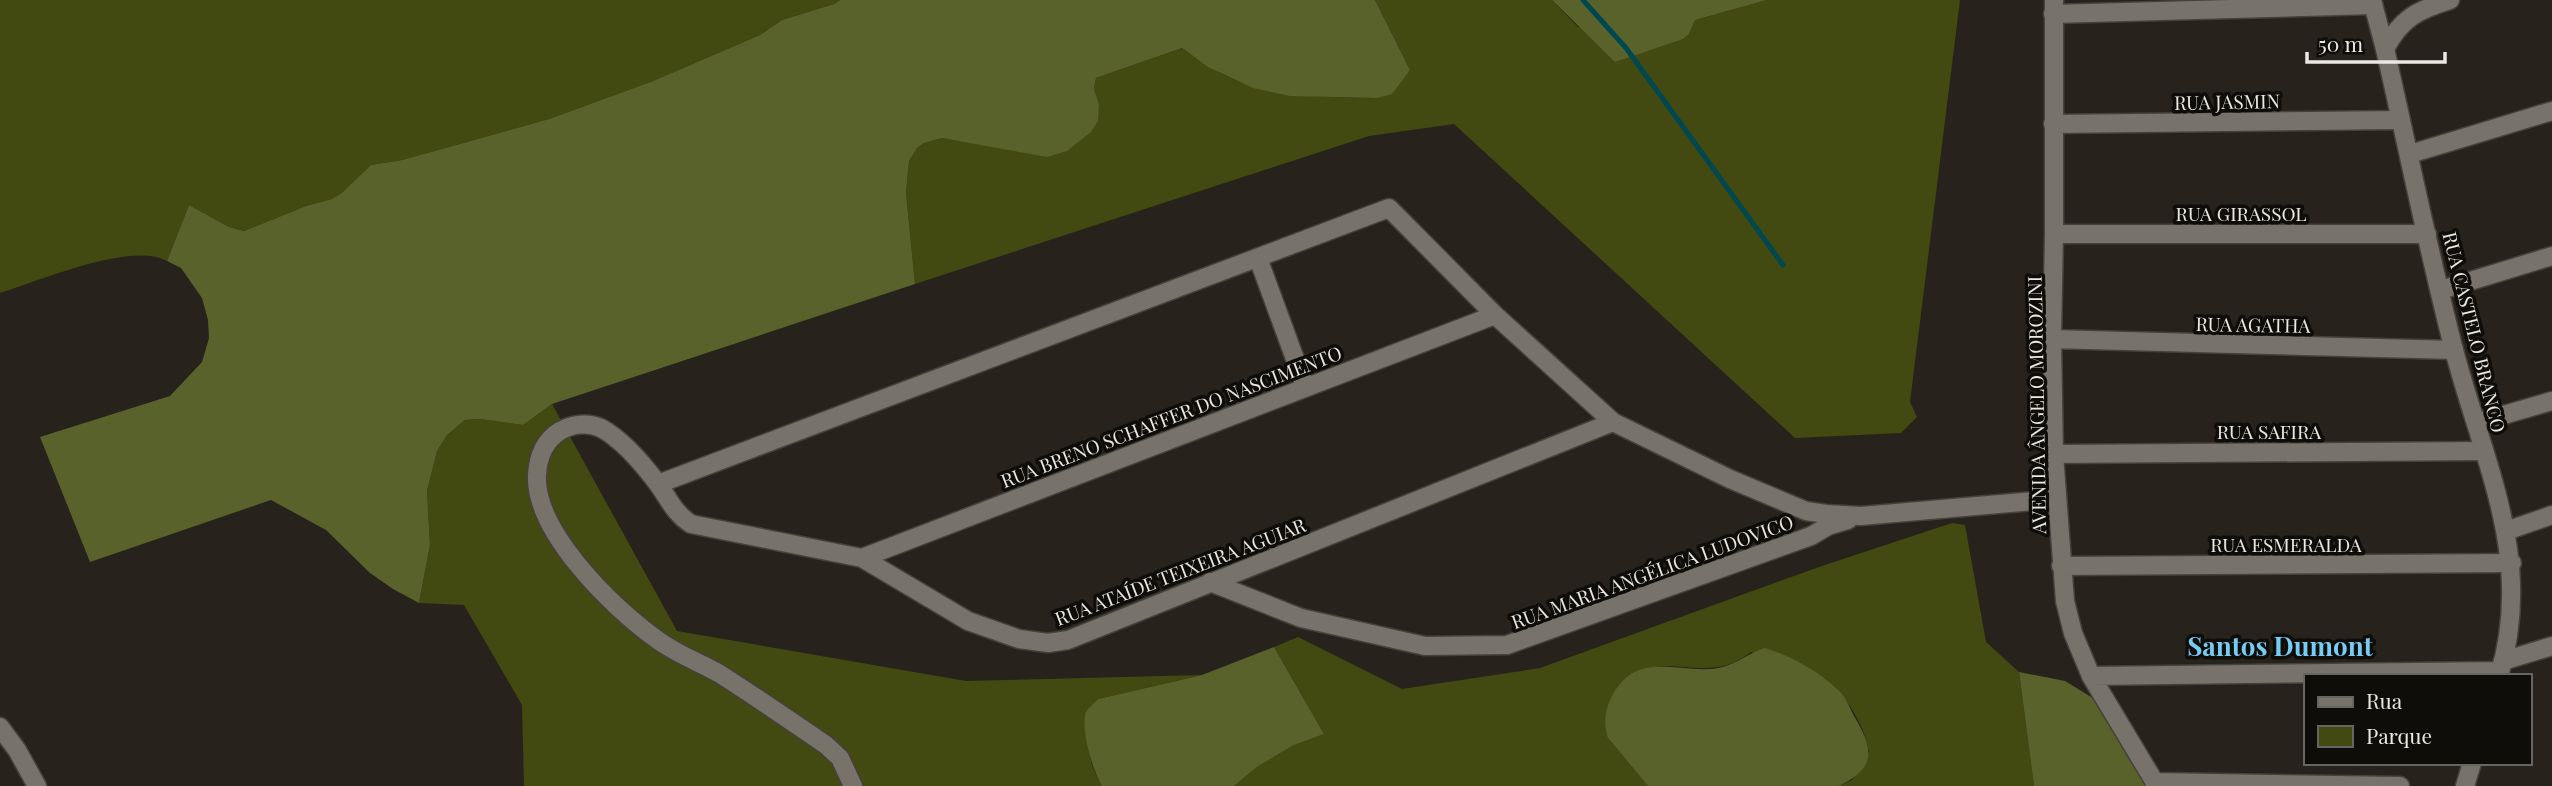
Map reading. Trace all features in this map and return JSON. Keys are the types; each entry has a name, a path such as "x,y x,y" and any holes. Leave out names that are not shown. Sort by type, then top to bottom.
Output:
{"street":[{"path":"2385,49 2399,26 2424,4 2450,0"},
{"path":"2053,7 2372,2"},
{"name":"RUA CASTELO BRANCO","path":"2372,2 2410,153 2454,350 2506,531 2511,563 2511,612 2501,669"},
{"name":"AVENIDA ÂNGELO MOROZINI","path":"2053,7 2054,454 2068,617 2091,676 2155,784"},
{"path":"2410,153 2552,111"},
{"name":"RUA JASMIN","path":"2053,124 2401,120"},
{"path":"658,484 1383,209 1394,211 1495,315 1613,422 1730,479 1806,511 1861,516 2057,499"},
{"name":"RUA GIRASSOL","path":"2054,233 2427,234"},
{"path":"2441,290 2552,256"},
{"path":"1258,258 1305,386"},
{"name":"RUA BRENO SCHAFFER DO NASCIMENTO","path":"862,558 1495,315"},
{"name":"RUA AGATHA","path":"2052,340 2454,350"},
{"path":"2476,423 2552,401"},
{"name":"RUA ATAÍDE TEIXEIRA AGUIAR","path":"853,786 840,758 826,745 727,679 655,639 588,576 560,543 542,508 536,485 539,454 550,437 568,426 582,424 600,428 624,445 658,484 671,506 691,524 862,558 968,621 1019,639 1048,643 1068,640 1613,422"},
{"name":"RUA SAFIRA","path":"2054,454 2484,451"},
{"path":"2506,531 2552,515"},
{"name":"RUA MARIA ANGÉLICA LUDOVICO","path":"1210,582 1301,618 1425,646 1507,645 1861,516"},
{"name":"RUA ESMERALDA","path":"2062,566 2511,563"},
{"path":"2091,676 2501,669 2552,646"},
{"path":"0,727 17,750 37,786"},
{"path":"2465,786 2471,765"},
{"path":"2155,784 2400,786"}],"green space":[{"path":"0,0 840,0 782,20 760,35 653,81 549,119 402,160 371,165 342,194 244,231 229,227 189,205 167,261 151,256 109,259 60,272 0,293"},
{"path":"840,0 1375,0 1410,70 1392,94 1377,98 1290,96 1253,88 1208,67 1182,48 1096,78 1094,89 1099,104 1098,121 1091,132 1067,151 1047,157 942,138 924,143 917,148 909,161 906,193 915,284 552,404 523,425 480,419 465,420 447,435 437,451 427,491 430,545 419,603 370,573 326,530 271,500 90,562 40,437 170,396 202,362 209,338 208,320 202,298 181,268 167,261 189,205 229,227 244,231 306,206 332,199 371,165 402,160 549,119 653,81 760,35 782,20"},
{"path":"1375,0 1552,0 1578,27 1689,34 1695,20 1767,0 1960,0 1910,402 1917,417 1901,433 1795,438 1454,124 1369,136 915,284 906,193 909,161 917,148 924,143 942,138 1030,154 1099,104 1094,89 1096,78 1182,48 1230,77 1275,92 1322,97 1377,98 1410,70"},
{"path":"1552,0 1767,0 1695,20 1689,34 1683,39 1615,62"},
{"path":"552,404 677,631 966,681 1202,675 1098,699 1089,743 1092,763 1102,786 524,786 522,705 464,605 419,603 430,545 427,491 437,451 447,435 465,420 480,419 523,425"},
{"path":"1952,523 1965,525 1986,642 2019,672 2034,786 1839,786 1852,780 1869,752 1861,727 1847,702 1836,688 1751,652 1728,665 1717,667 1657,666 1608,738 1648,786 1234,786 1257,767 1292,746 1324,734 1274,647 1298,637 1402,689 1540,668 1819,567"},
{"path":"1274,647 1324,734 1292,746 1257,767 1234,786 1102,786 1091,761 1085,728 1086,712 1098,699 1202,675"},
{"path":"1765,648 1803,664 1828,681 1844,697 1868,747 1866,764 1852,779 1839,786 1648,786 1608,738 1605,722 1608,706 1622,682 1632,674 1656,667 1718,668"},
{"path":"2019,672 2065,681 2101,703 2145,786 2034,786"}],"waterway":[{"path":"1583,0 1626,48 1783,265"}],"district":[{"name":"Santos Dumont","path":"2280,645"}]}
